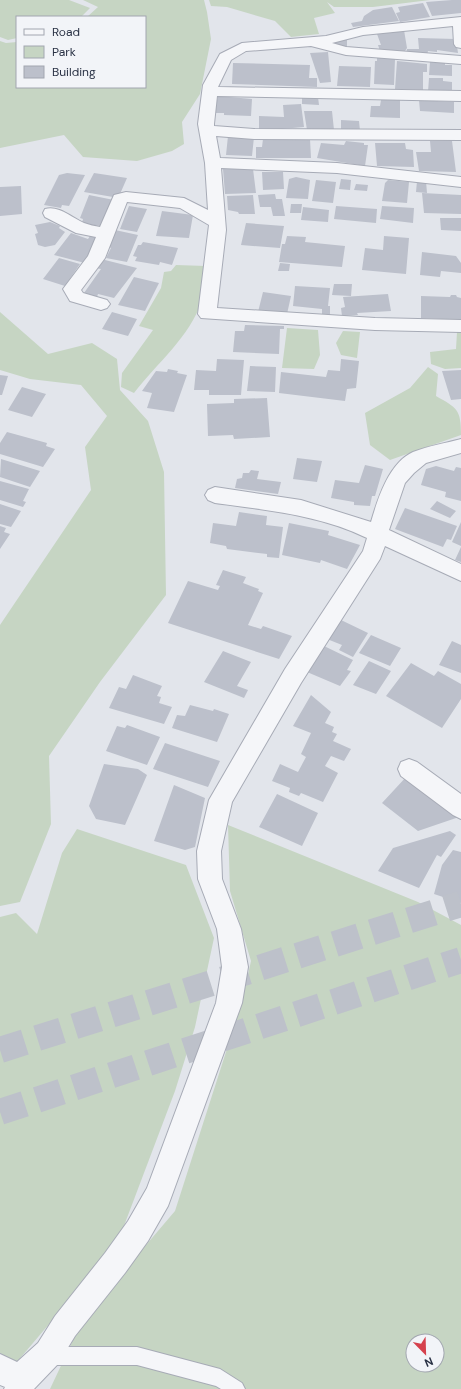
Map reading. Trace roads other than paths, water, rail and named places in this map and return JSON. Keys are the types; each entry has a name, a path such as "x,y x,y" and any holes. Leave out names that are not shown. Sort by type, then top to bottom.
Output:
{"street":[{"path":"461,44 460,21 363,31 326,40 242,47 225,57 219,72 211,85 206,124 213,163 218,230 207,314 375,324 461,326"},
{"path":"308,41 346,51 461,60"},
{"path":"210,91 461,96"},
{"path":"207,130 254,134 460,140 461,118"},
{"path":"213,163 258,163 352,170 461,182"},
{"path":"101,304 76,298 72,289 96,258 120,199 126,197 184,203 217,222"},
{"path":"51,213 82,229 106,233"},
{"path":"13,1379 29,1369 45,1356 59,1334 127,1248 158,1196 229,1003 235,967 232,945 229,928 210,879 209,869 209,851 221,800 293,676 372,553 397,479 419,458 461,446"},
{"path":"215,495 301,508 359,525 461,573"},
{"path":"409,769 461,808"}],"lane":[{"path":"45,1356 137,1356 220,1378 236,1389"}],"tunnel":[{"path":"0,1050 461,904"},
{"path":"0,1112 461,960"}]}
